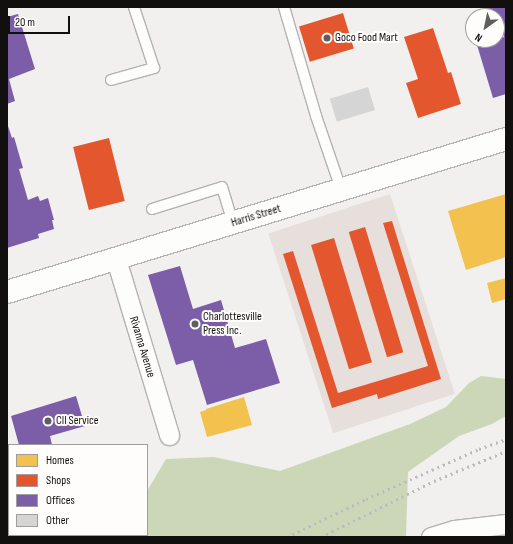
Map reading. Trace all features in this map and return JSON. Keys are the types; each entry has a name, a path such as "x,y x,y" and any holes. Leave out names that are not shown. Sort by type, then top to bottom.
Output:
{"street":[{"name":"Harris Street","path":"7,292 506,139"},
{"name":"Rivanna Avenue","path":"116,259 169,435"},
{"path":"431,537 454,530 506,524"}],"lane":[{"path":"111,80 154,68 134,7"},
{"path":"284,7 316,116 341,190"},
{"path":"152,209 222,187 233,223"}],"shaded area":[{"path":"390,194 455,394 333,433 268,234"}],"green space":[{"path":"481,376 506,379 506,416 492,424 459,436 408,472 406,537 113,537 148,536 148,489 166,459 214,457 280,471 410,424 446,407 469,383"}],"building: Homes":[{"path":"506,194 506,257 466,270 448,211"},
{"path":"506,278 506,299 492,303 487,283"},
{"path":"244,397 252,425 207,437 200,412"}],"building: Shops":[{"name":"Goco Food Mart","path":"343,13 354,48 310,62 299,26"},
{"path":"433,28 448,73 451,72 461,104 418,118 406,83 418,79 404,37"},
{"path":"109,138 125,201 89,210 73,147"},
{"path":"392,221 441,379 378,399 377,394 332,408 283,254 293,251 338,393 428,366 383,223"},
{"path":"365,227 403,352 387,357 349,232"},
{"path":"334,238 372,362 349,369 311,245"}],"building: Offices":[{"path":"506,7 506,94 493,98 478,48 505,48 505,8 485,8"},
{"path":"18,14 35,69 9,79 15,101 7,104 7,17"},
{"path":"7,123 12,138 14,137 23,168 19,169 28,200 38,196 40,201 48,198 54,220 52,220 54,229 38,234 39,238 7,248"},
{"name":"Charlottesville Press Inc.","path":"180,266 193,309 221,300 235,348 266,339 280,383 207,405 193,360 176,365 148,275"},
{"name":"CII Service","path":"76,396 85,426 50,436 52,444 19,444 11,416"}],"building: Other":[{"path":"368,87 375,110 337,122 330,99"}],"railway":[{"path":"287,537 366,499 479,449 506,439"},
{"path":"321,537 434,481 506,451"}],"place":[{"name":"Goco Food Mart","path":"327,38"},
{"name":"Charlottesville Press Inc.","path":"195,324"},
{"name":"CII Service","path":"48,421"}]}
